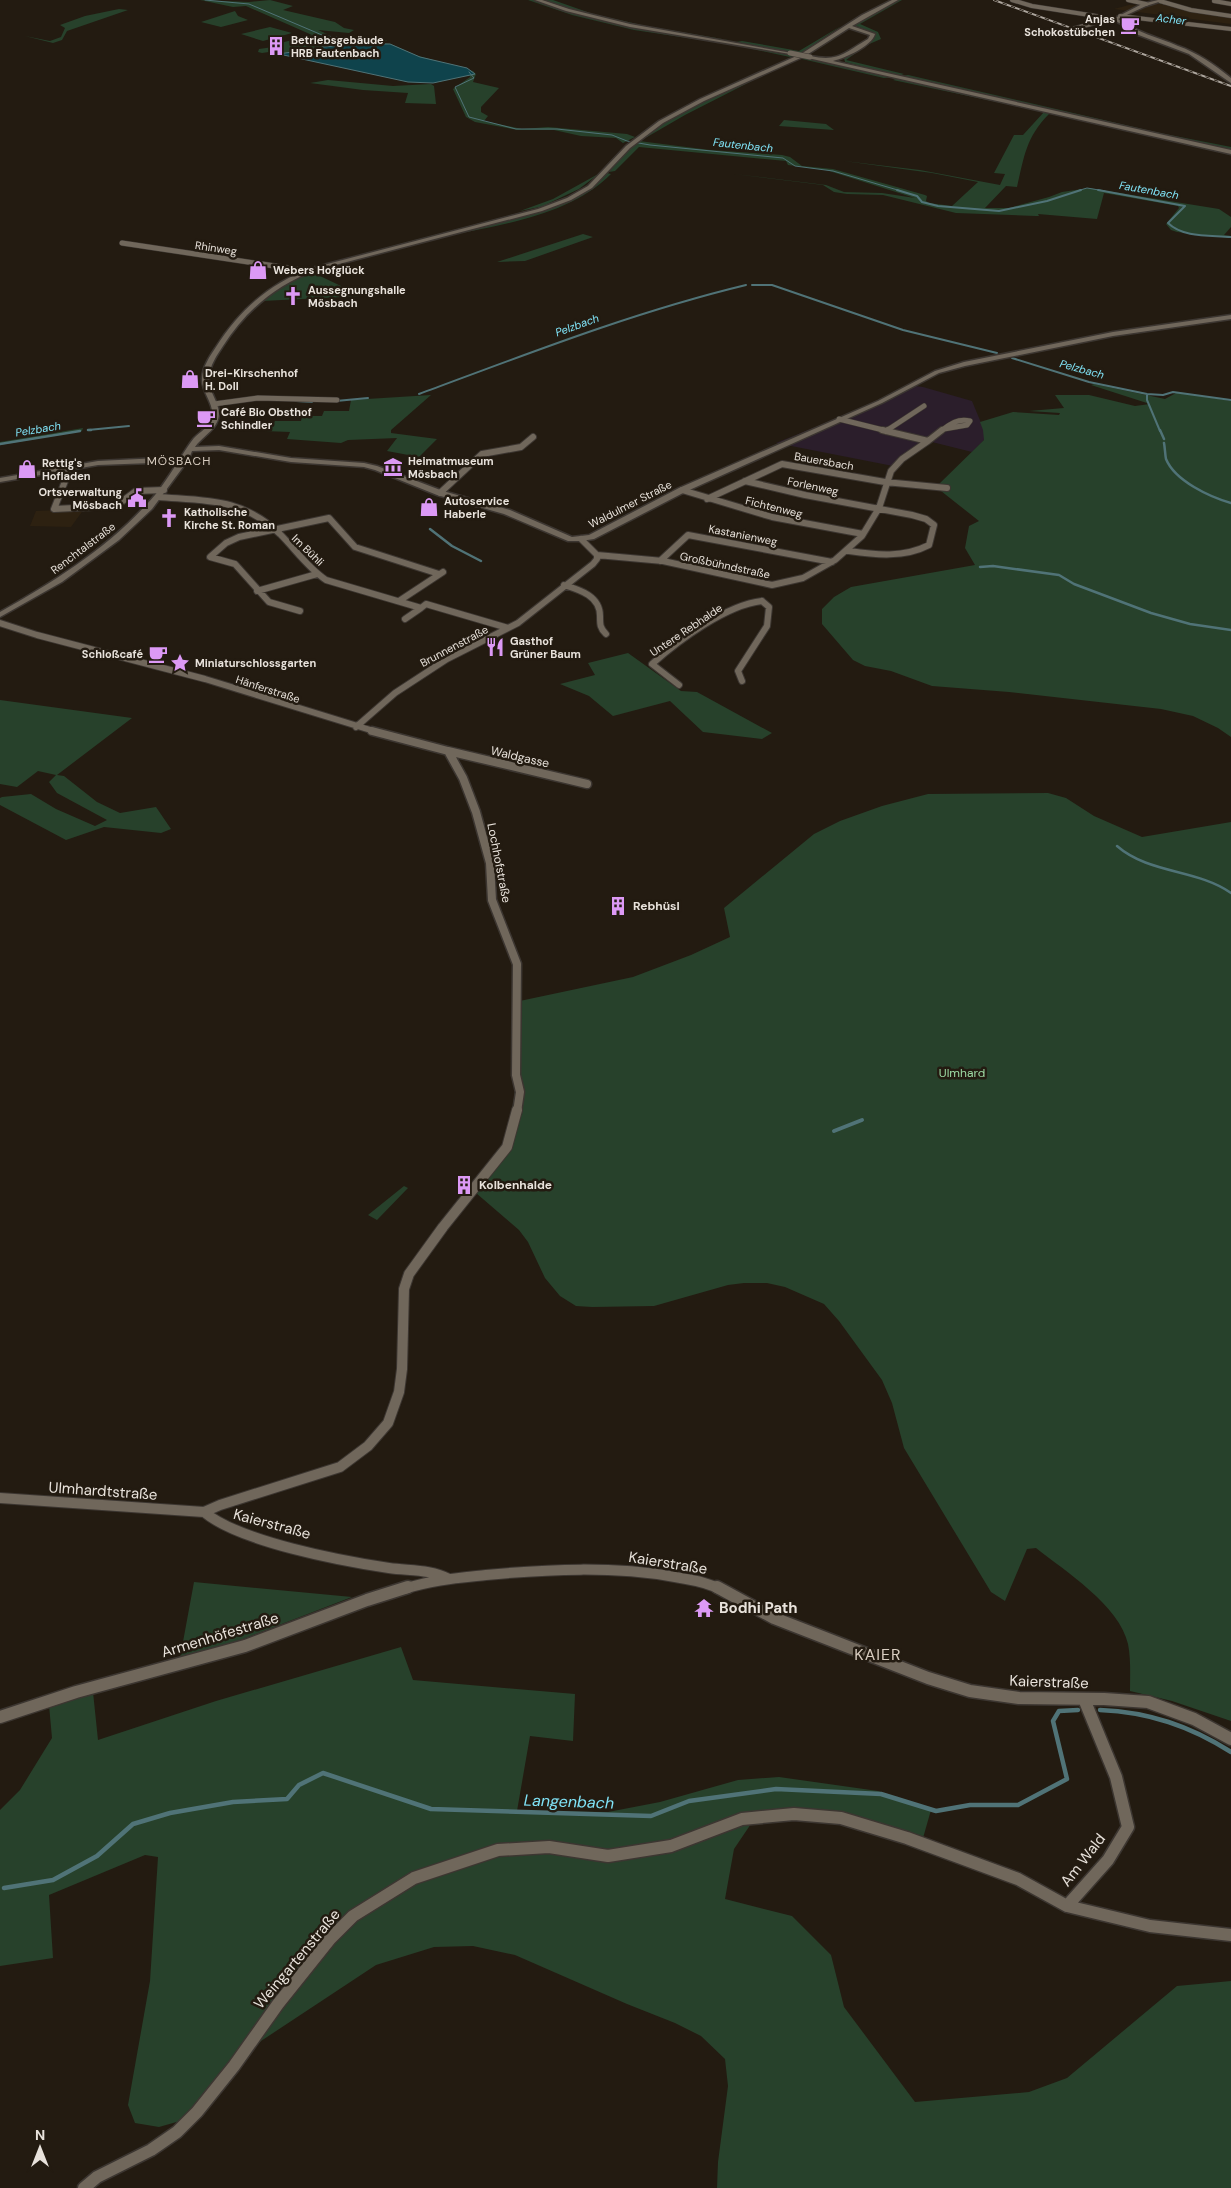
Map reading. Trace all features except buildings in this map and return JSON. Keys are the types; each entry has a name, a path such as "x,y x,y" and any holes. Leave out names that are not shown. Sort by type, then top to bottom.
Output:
{"main road":[{"path":"537,0 615,22 830,61 1231,152"},
{"path":"214,404 205,380 210,362 222,341 251,306 280,284 308,271 555,204 579,193 598,180 634,142 676,113 803,55 847,27 896,0"},
{"path":"1112,19 1146,4 1158,1"},
{"path":"1112,19 1135,33 1183,50 1215,68 1231,81"},
{"path":"830,61 841,58 870,40 873,35 866,31 847,27"},
{"path":"847,27 866,31"},
{"path":"834,35 859,30"},
{"path":"841,58 858,67"},
{"name":"Waldulmer Straße","path":"190,449 219,448 291,460 364,465 377,468 440,493 506,512 572,539 581,540 591,537 682,490 866,408 938,372 964,364 1113,334 1231,317"},
{"name":"Renchtalstraße","path":"0,616 48,588 122,533 164,490 190,449 215,420 214,404"},
{"path":"0,480 71,466 185,459"}],"street":[{"path":"1012,0 1023,4 1112,19"},
{"path":"1128,0 1146,4"},
{"path":"1217,0 1214,1 1231,4"},
{"path":"1158,1 1191,10 1231,16"},
{"path":"1124,14 1231,29"},
{"path":"1056,33 1112,19"},
{"name":"Rhinweg","path":"122,243 308,271"},
{"path":"214,404 258,398 337,400"},
{"path":"886,431 924,406"},
{"path":"839,419 928,441"},
{"path":"944,429 895,465 886,482 947,488"},
{"path":"440,493 482,454 520,447 533,437"},
{"name":"Bauersbach","path":"708,499 782,464 886,482"},
{"path":"71,466 54,509 116,506 122,504 129,494 137,491 164,490"},
{"name":"Forlenweg","path":"745,481 878,509"},
{"name":"Großbühndstraße","path":"597,555 616,555 660,561 772,585 786,584 832,562 849,551 863,534 878,509 886,482"},
{"name":"Fichtenweg","path":"682,490 800,524 863,534"},
{"name":"Im Bühli","path":"158,497 238,508 255,514 274,530 317,574 326,580 421,608 426,604 508,628"},
{"path":"849,551 892,554 923,549 929,545 934,525 919,517 878,509"},
{"path":"300,612 269,602 235,564 210,557 232,540 329,518 355,547 441,573 399,601"},
{"name":"Kastanienweg","path":"660,561 688,535 832,562"},
{"path":"581,540 597,555"},
{"name":"Brunnenstraße","path":"356,727 403,687 447,659 508,628 593,564 597,559 597,555"},
{"path":"257,590 317,574"},
{"path":"564,585 586,592 596,599 600,610 599,625 606,634"},
{"path":"742,681 738,671 767,626 769,607 762,601 772,585"},
{"name":"Untere Rebhalde","path":"678,685 652,664 660,656 748,602 762,601"},
{"path":"405,619 421,608"},
{"name":"Hänferstraße","path":"0,623 37,635 205,679 356,727"},
{"path":"356,727 448,751"},
{"name":"Waldgasse","path":"448,751 587,784"},
{"name":"Lochhofstraße","path":"448,751 460,773 483,833 492,876 492,900 517,959 519,978 517,991 516,1075"},
{"path":"204,1512 220,1505 340,1467 368,1446 388,1423 399,1392 404,1289 409,1274 443,1227 507,1147 516,1118 520,1092 516,1075"},
{"name":"Ulmhardtstraße","path":"0,1498 204,1512"},
{"name":"Kaierstraße","path":"204,1512 215,1523 252,1538 389,1568 439,1573 449,1579 528,1571 588,1570 658,1574 699,1581 714,1586 774,1618 901,1668 963,1689 1019,1698 1148,1702 1194,1719 1231,1739"},
{"name":"Armenhöfestraße","path":"0,1717 76,1692 244,1646 367,1600 419,1584 449,1579"},
{"name":"Am Wald","path":"908,1838 1018,1879 1067,1906 1108,1860 1128,1827 1123,1795 1084,1699"},
{"name":"Weingartenstraße","path":"84,2188 96,2177 151,2150 177,2132 197,2112 234,2066 278,2004 330,1939 353,1916 414,1878 498,1850 549,1847 608,1856 629,1854 671,1846 742,1820 794,1814 841,1818 908,1838"},
{"path":"1067,1906 1150,1926 1231,1935"}],"shaded area":[{"path":"1157,3 1193,12 1231,16 1231,24 1114,9 1129,5 1148,6"},
{"path":"908,385 923,387 972,401 984,430 984,440 972,452 928,441 893,466 776,443 877,402"},
{"path":"84,509 71,527 30,526 36,511"}],"green space":[{"path":"200,0 249,2 270,0 293,6 283,10 335,22 344,28 354,30 349,33 318,30 327,34 307,36 312,35 246,6 233,7"},
{"path":"528,0 534,0 572,13 615,24 728,44 634,30 572,15"},
{"path":"540,0 553,0 593,14 646,26 734,41 635,26 570,10"},
{"path":"898,0 902,0 860,24 878,32 881,39 867,45 846,60 904,74 899,76 845,62 844,58 875,37 871,32 854,25"},
{"path":"119,9 128,10 67,31 62,40 53,43 25,36 50,41 61,37 65,28 60,25 85,16"},
{"path":"235,11 238,16 248,20 221,27 201,22"},
{"path":"841,26 800,54 736,42 742,41 799,51"},
{"path":"270,27 292,33 263,41 241,34"},
{"path":"333,36 342,40 338,41 340,42 387,40 383,43 391,44 415,55 473,71 476,74 473,82 499,88 481,107 481,112 488,116 484,121 522,129 548,127 627,134 635,137 623,143 616,138 581,136 554,130 518,130 475,122 466,117 453,89 470,77 470,75 372,73 284,53 270,53 276,51 258,52 259,49 280,46 277,44 303,37"},
{"path":"738,46 795,56 790,57"},
{"path":"800,57 895,77 884,78"},
{"path":"795,59 685,115 647,137 643,137 698,104"},
{"path":"908,75 1160,133 1231,147 1231,151 901,76"},
{"path":"897,78 1231,153 1231,155 1047,113 1049,114 1035,131 1027,148 1017,187 1006,186 985,208 1009,208 1062,192 1089,188 1219,209 1231,217 1231,227 1224,235 1231,236 1231,238 1171,230 1166,224 1179,208 1178,206 1104,193 1097,219 1038,214 1039,216 956,213 883,195 847,194 834,192 823,185 734,174 826,185 844,192 882,193 915,198 826,170 788,165 786,161 639,147 615,171 609,172 623,155 639,141 710,150 782,155 790,157 802,166 833,169 925,195 927,196 926,201 929,203 952,206 978,182 932,173 844,161 920,170 1000,185 1005,174 994,173 1014,135 1023,135 1044,112 893,80"},
{"path":"328,80 393,86 431,84 434,86 436,104 405,103 408,93 363,90 310,83"},
{"path":"784,120 826,124 834,130 779,126"},
{"path":"600,173 579,189 545,205 574,194 594,181 568,198 538,209 339,260 545,206 520,211 553,199"},
{"path":"607,173 611,174 593,189 573,201 551,210 528,218 433,239 525,215 549,206 572,197 591,186"},
{"path":"583,234 593,237 525,261 497,262"},
{"path":"306,273 320,276 362,296 262,301 280,286"},
{"path":"1094,384 1165,399 1176,393 1181,393 1231,401 1231,737 1218,728 1193,716 1161,709 1009,692 932,686 891,671 865,666 853,660 822,624 822,609 834,597 851,587 975,565 965,548 969,526 979,521 941,491 939,484 984,440 980,422 1013,412 1059,415 1060,413 1029,411 1064,408 1055,395 1089,395 1135,406 1150,404 1091,385"},
{"path":"431,395 391,430 391,433 437,439 419,457 387,451 397,438 348,440 341,443 287,439 290,432 264,431 267,424 273,424 275,421 301,421 302,416 322,416 324,411 349,411 351,400"},
{"path":"83,428 82,431 0,445 0,442"},
{"path":"628,653 681,691 697,692 772,733 762,739 703,732 670,701 613,716 589,696 560,684 595,675 588,663"},
{"path":"0,700 132,718 57,775 64,776 97,802 120,813 156,807 171,829 161,833 104,827 66,840 0,805 0,798 2,797 31,794 56,809 95,826 107,820 57,793 49,782 56,775 38,771 17,787 0,784"},
{"name":"Ulmhard","path":"1048,793 1066,798 1094,816 1142,837 1231,822 1231,1721 1172,1701 1130,1691 1128,1644 1123,1630 1114,1616 1090,1590 1036,1548 1027,1549 1005,1601 991,1592 904,1448 892,1403 882,1380 839,1321 824,1304 785,1287 767,1283 744,1283 728,1285 654,1306 576,1306 560,1296 545,1278 528,1242 519,1230 476,1193 506,1152 515,1091 511,1059 515,1002 633,977 691,955 730,937 724,908 814,834 840,821 882,806 928,794"},
{"path":"404,1186 408,1188 377,1220 368,1215"},
{"path":"194,1582 352,1597 225,1646 180,1658"},
{"path":"401,1647 413,1680 575,1694 573,1741 530,1736 517,1811 608,1812 660,1802 738,1780 779,1777 878,1791 931,1810 923,1838 845,1812 759,1812 734,1849 725,1899 792,1916 831,1955 844,2007 915,2102 1029,2092 1067,2078 1177,1986 1231,1981 1231,2188 717,2188 718,2162 728,2086 725,2059 701,2036 675,2023 515,1955 473,1946 434,1947 376,1965 261,2041 180,2121 159,2127 135,2123 128,2105 150,1981 158,1857 145,1855 49,1895 53,1958 0,1966 0,1810 20,1790 52,1738 49,1705 93,1692 98,1740 216,1701"}],"water":[{"path":"358,44 390,44 420,57 467,68 475,74 433,83 408,82 279,54"}],"waterway":[{"name":"Fautenbach","path":"205,0 249,4 322,35"},
{"path":"1151,0 1164,4"},
{"name":"Fautenbach","path":"324,36 339,37 356,45"},
{"name":"Fautenbach","path":"469,72 474,78 455,87 469,117 516,129 557,129 612,135 627,141 650,145 783,158 795,166 833,171 901,191"},
{"name":"Fautenbach","path":"1077,191 1087,188 1105,191"},
{"name":"Fautenbach","path":"897,190 917,196 922,202 938,206 999,211 1047,201 1081,190"},
{"name":"Fautenbach","path":"1098,190 1185,206 1168,223 1174,228 1198,235 1231,237"},
{"name":"Pelzbach","path":"419,394 622,321 746,285"},
{"name":"Pelzbach","path":"752,285 772,285 903,330 997,353"},
{"name":"Pelzbach","path":"1012,358 1089,382 1147,394"},
{"name":"Pelzbach","path":"1147,394 1163,395 1173,392 1231,400"},
{"name":"Pelzbach","path":"1147,394 1147,400 1160,431"},
{"path":"336,401 368,398"},
{"path":"296,401 312,402"},
{"name":"Pelzbach","path":"91,430 88,430 129,426"},
{"name":"Pelzbach","path":"1160,430 1164,439"},
{"name":"Pelzbach","path":"0,444 80,431"},
{"name":"Pelzbach","path":"1164,443 1166,459 1177,474 1194,487 1213,497 1231,503"},
{"path":"430,529 452,546 481,561"},
{"path":"980,567 993,566 1059,575 1074,584 1151,613 1190,624 1231,630"},
{"path":"1117,846 1144,862 1203,879 1231,893"},
{"path":"834,1131 862,1120"},
{"name":"Langenbach","path":"4,1888 53,1880 97,1856 133,1824 170,1813 233,1802 287,1799 299,1785 323,1773 431,1809 651,1816 689,1801 776,1789 881,1794 936,1811 970,1805 1018,1805 1067,1779 1053,1721 1059,1711 1078,1710"},
{"name":"Langenbach","path":"1100,1710 1118,1711 1168,1722 1200,1735 1231,1752"}],"railway":[{"path":"994,0 1231,86"}],"place":[{"name":"Anjas Schokostübchen","path":"1130,25"},
{"name":"Betriebsgebäude HRB Fautenbach","path":"276,46"},
{"name":"Webers Hofglück","path":"258,270"},
{"name":"Aussegnungshalle Mösbach","path":"293,296"},
{"name":"Drei-Kirschenhof H. Doll","path":"190,379"},
{"name":"Café Bio Obsthof Schindler","path":"206,418"},
{"name":"Heimatmuseum Mösbach","path":"393,467"},
{"name":"Rettig's Hofladen","path":"27,469"},
{"name":"Ortsverwaltung Mösbach","path":"137,498"},
{"name":"Autoservice Haberle","path":"429,507"},
{"name":"Katholische Kirche St. Roman","path":"169,518"},
{"name":"Gasthof Grüner Baum","path":"495,647"},
{"name":"Schloßcafé","path":"158,654"},
{"name":"Miniaturschlossgarten","path":"180,663"},
{"name":"Rebhüsl","path":"618,906"},
{"name":"Kolbenhalde","path":"464,1185"},
{"name":"Bodhi Path","path":"704,1608"}],"district":[{"name":"MÖSBACH","path":"179,461"},
{"name":"KAIER","path":"878,1654"}],"water label":[{"name":"Acher","path":"1171,19"}]}
